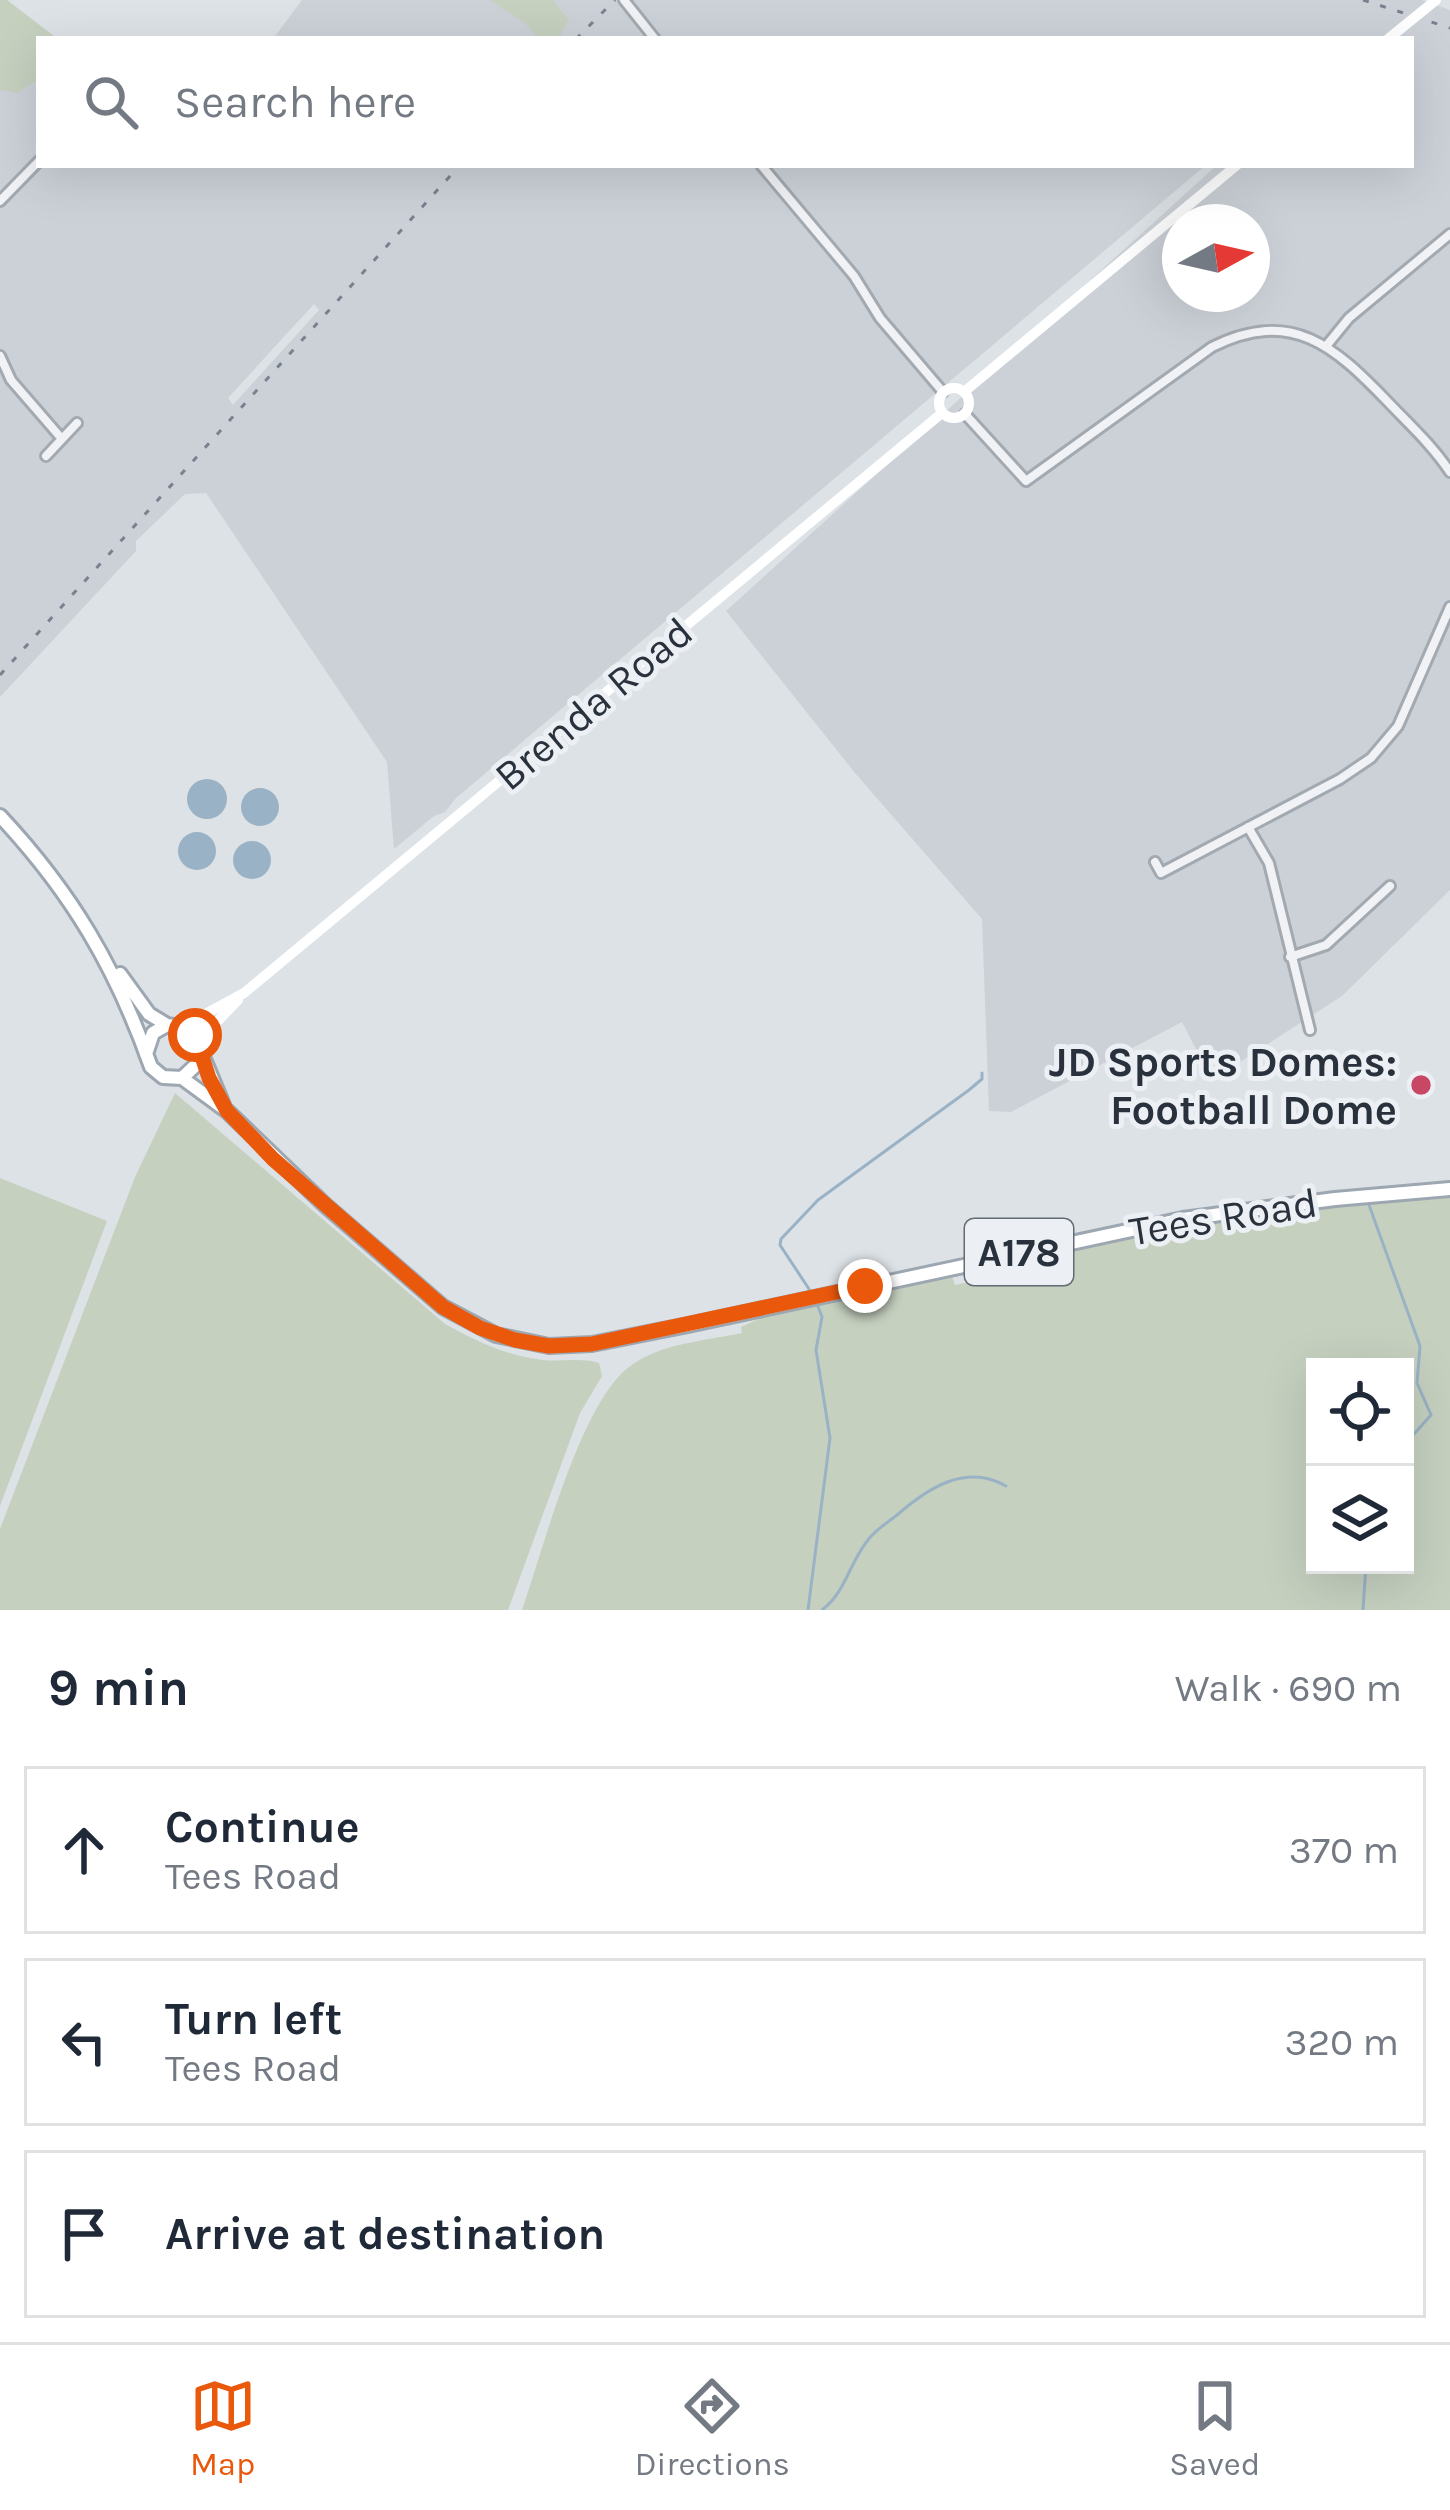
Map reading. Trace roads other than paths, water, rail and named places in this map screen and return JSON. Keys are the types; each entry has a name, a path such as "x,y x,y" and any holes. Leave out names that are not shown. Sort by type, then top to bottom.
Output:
{"main road":[{"path":"1392,36 1436,0"},
{"path":"964,392 1234,168"},
{"path":"957,388 964,392 968,399 965,414 954,419 942,413 939,399 943,392 957,388"},
{"name":"Brenda Road","path":"200,1049 209,1030 244,993 942,413"},
{"name":"A178","path":"0,816 54,880 148,1014 195,1035 200,1049"},
{"name":"A178","path":"108,961 157,1073 182,1078"},
{"name":"Brenda Road","path":"171,1025 200,1017 244,993"},
{"path":"146,1054 153,1033 171,1025"},
{"path":"182,1078 198,1063 200,1049"},
{"name":"Tees Road","path":"200,1049 227,1111"},
{"name":"Tees Road","path":"182,1078 227,1111 308,1190 443,1307 496,1335 549,1346 592,1344 688,1325 1183,1219 1335,1198 1450,1189"}],"street":[{"path":"624,0 653,36"},
{"path":"0,201 36,164"},
{"path":"763,168 943,392"},
{"path":"1327,345 1349,318 1450,234"},
{"path":"965,414 1026,481 1227,339 1286,331 1327,345 1434,449 1450,472"},
{"path":"0,356 10,380 62,439"},
{"path":"46,456 77,423"},
{"path":"1155,862 1161,873 1340,779 1384,747 1410,701 1450,607"},
{"path":"1248,827 1269,863 1310,1030"},
{"path":"1290,957 1327,945 1390,886"}],"water":[{"path":"207,779 221,785 227,799 221,813 207,819 193,813 187,799 193,785"},
{"path":"260,788 273,794 279,807 273,820 260,826 247,820 241,807 247,794"},
{"path":"197,832 210,838 216,851 210,864 197,870 184,864 178,851 184,838"},
{"path":"252,841 266,846 271,860 266,874 252,879 238,874 233,860 238,846"}],"waterway":[{"path":"809,1289 780,1245 781,1239 818,1200 969,1090 982,1079 982,1073"},
{"path":"1369,1205 1420,1346 1417,1383 1431,1415 1414,1434"},
{"path":"808,1610 830,1438 816,1350 822,1317 817,1304"},
{"path":"822,1610 837,1595 871,1536 921,1496 962,1478 1006,1486"},
{"path":"1363,1610 1365,1574"}],"railway":[{"path":"579,36 615,0"},
{"path":"1363,0 1450,28"},
{"path":"0,675 457,168"}],"place":[{"name":"JD Sports Domes: Football Dome","path":"1421,1085"}]}
